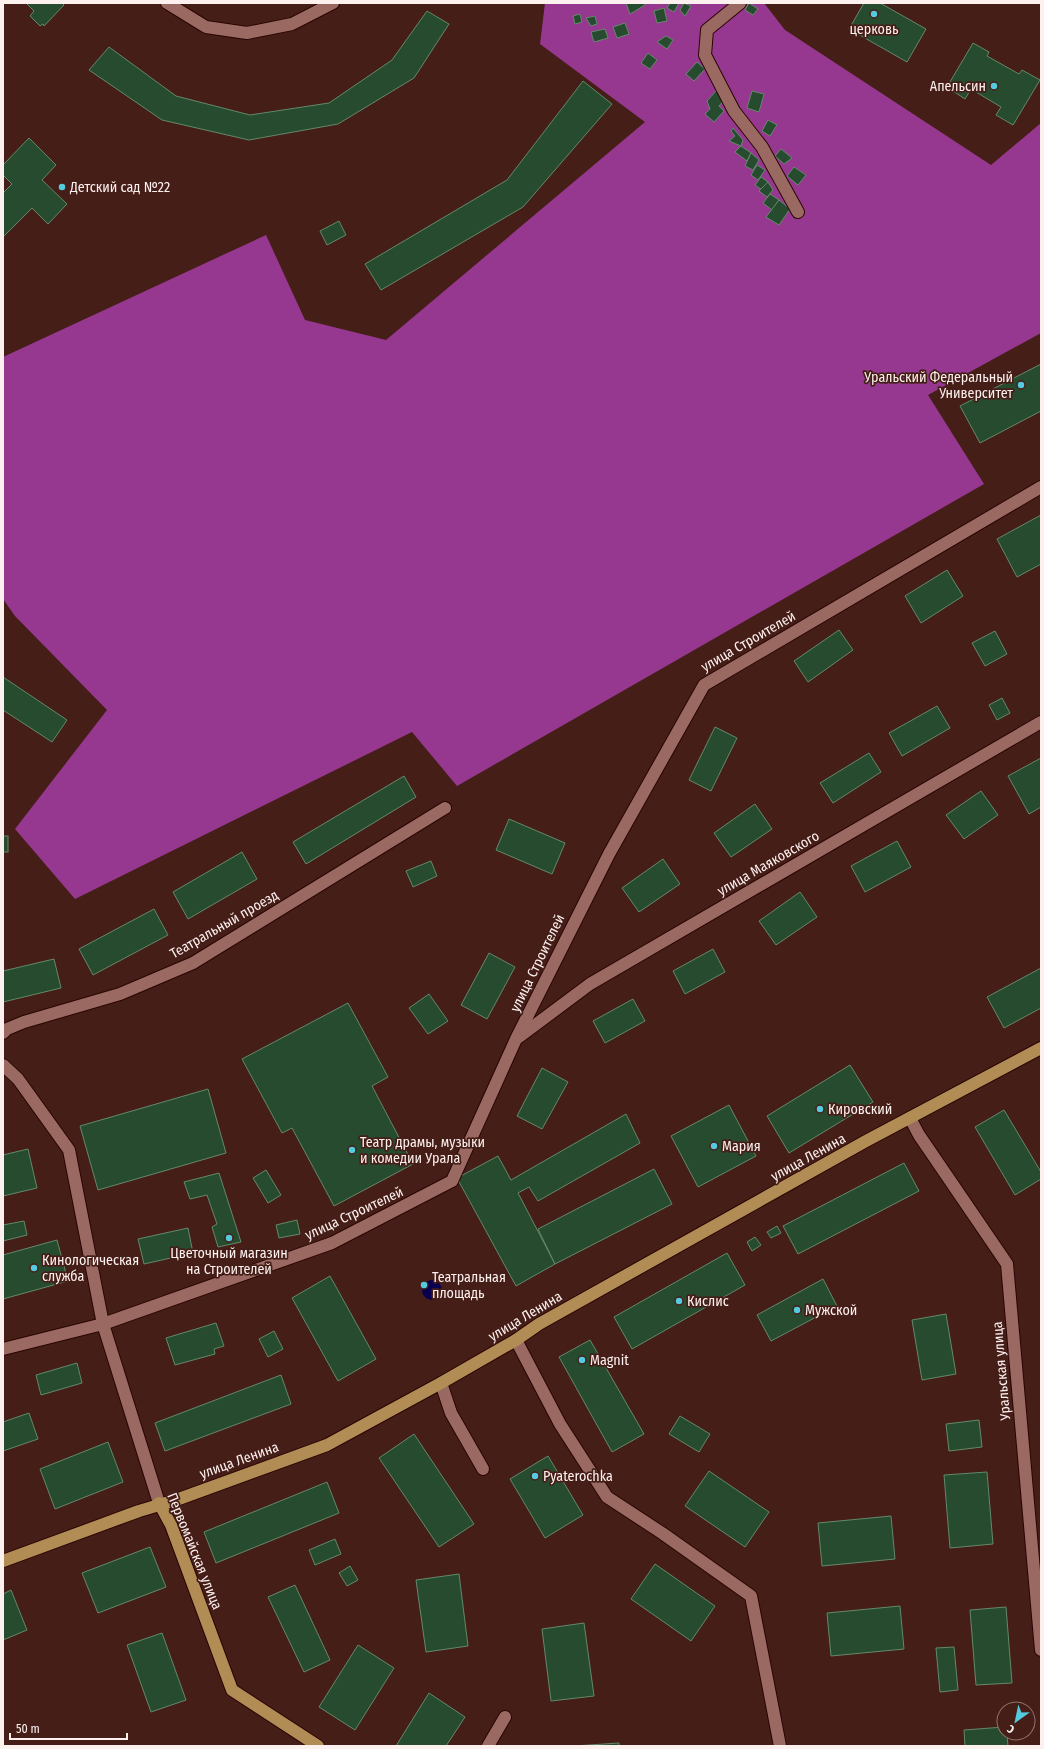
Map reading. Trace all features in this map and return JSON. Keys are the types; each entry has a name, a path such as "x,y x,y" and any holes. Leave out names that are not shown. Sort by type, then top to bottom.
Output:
{"main road":[{"name":"улица Ленина","path":"3,1561 159,1504 176,1500 327,1444 441,1383 516,1340 546,1320 910,1118 1041,1048"},
{"name":"Первомайская улица","path":"159,1504 171,1525 232,1690 318,1746"}],"street":[{"path":"167,3 206,27 247,33 292,24 333,3"},
{"path":"740,3 707,30 705,55 734,112 762,148 798,212"},
{"name":"улица Строителей","path":"3,1349 103,1324 332,1242 452,1181 516,1039 608,854 704,685 1041,487"},
{"name":"улица Маяковского","path":"516,1039 590,984 1041,722"},
{"name":"Театральный проезд","path":"3,1033 7,1029 24,1022 120,994 193,963 445,808"},
{"path":"3,1065 18,1079 69,1150 103,1324"},
{"name":"Уральская улица","path":"910,1118 919,1135 1007,1264 1041,1650"},
{"name":"Первомайская улица","path":"103,1324 159,1504"},
{"path":"516,1340 560,1424 607,1497 662,1533 751,1596 780,1746"},
{"path":"441,1383 451,1413 483,1469"},
{"path":"488,1746 505,1717"}],"shaded area":[{"path":"545,3 764,3 785,30 991,165 1041,123 1041,333 928,395 984,484 457,786 412,732 75,899 15,829 107,710 15,616 3,599 3,357 266,235 305,320 386,340 645,122 540,44"},
{"path":"432,1280 439,1283 442,1290 439,1297 432,1300 425,1297 422,1290 425,1283"}],"building":[{"path":"26,3 62,3 64,5 44,26 43,24 40,26 30,16 34,11"},
{"path":"626,3 644,3 645,5 630,14"},
{"path":"670,3 679,3 674,12 667,8"},
{"path":"684,3 691,6 685,16 680,10"},
{"path":"749,3 758,9 753,15 745,10"},
{"path":"864,3 880,3 926,29 907,62 849,29"},
{"path":"664,8 667,21 657,23 654,11"},
{"path":"427,11 449,24 414,78 338,124 249,140 162,120 89,70 109,47 176,96 250,115 329,103 392,60"},
{"path":"580,14 582,22 575,24 573,16"},
{"path":"595,16 597,24 591,26 586,18"},
{"path":"625,23 629,34 617,38 613,27"},
{"path":"605,29 608,38 594,42 591,32"},
{"path":"666,36 673,40 667,49 657,42"},
{"path":"973,43 989,52 987,56 1019,74 1022,70 1040,80 1013,125 996,115 1001,107 971,89 965,99 947,87"},
{"path":"648,53 657,60 650,69 641,63"},
{"path":"697,62 705,69 694,81 686,74"},
{"path":"583,81 612,104 523,207 381,290 365,264 507,180"},
{"path":"716,91 725,99 719,106 724,111 714,122 705,114 710,109 707,101"},
{"path":"752,91 764,94 759,112 747,108"},
{"path":"768,120 777,125 770,136 762,131"},
{"path":"733,128 743,140 741,146 729,141 735,136 731,131"},
{"path":"29,138 56,165 42,180 67,204 48,224 32,208 3,237 3,193 12,184 3,175 3,165"},
{"path":"741,146 751,153 747,161 735,152"},
{"path":"781,149 792,158 784,164 775,156"},
{"path":"751,153 759,160 753,170 745,166"},
{"path":"757,165 765,170 758,180 751,175"},
{"path":"794,167 806,175 798,185 787,176"},
{"path":"761,177 768,182 762,190 755,185"},
{"path":"768,182 773,190 767,197 759,191"},
{"path":"770,194 779,200 772,210 763,203"},
{"path":"779,200 790,209 779,225 766,217"},
{"path":"339,221 346,235 327,245 320,231"},
{"name":"Уральский Федеральный Университет","path":"1041,364 1041,411 980,443 960,406"},
{"path":"1041,515 1041,564 1017,577 997,539"},
{"path":"947,570 963,596 921,623 905,596"},
{"path":"839,630 853,650 808,682 794,661"},
{"path":"995,631 1007,654 985,666 972,643"},
{"path":"3,677 67,720 52,742 3,710"},
{"path":"1002,698 1010,713 997,720 989,705"},
{"path":"937,706 950,728 902,756 889,733"},
{"path":"715,727 737,738 711,791 689,780"},
{"path":"869,753 881,772 833,803 820,783"},
{"path":"1041,758 1041,807 1029,814 1008,776"},
{"path":"404,776 416,797 306,864 293,842"},
{"path":"981,791 998,815 964,839 946,815"},
{"path":"755,804 772,829 731,857 714,833"},
{"path":"509,819 565,843 552,874 496,850"},
{"path":"3,836 8,836 8,852 3,852"},
{"path":"897,841 911,867 865,892 851,866"},
{"path":"242,852 257,879 188,919 173,892"},
{"path":"663,859 680,884 639,912 622,888"},
{"path":"431,861 437,876 413,887 406,871"},
{"path":"800,892 817,917 776,945 759,921"},
{"path":"154,909 168,935 93,975 79,949"},
{"path":"713,949 725,972 685,994 673,971"},
{"path":"489,953 515,967 487,1019 461,1005"},
{"path":"54,959 61,988 3,1002 3,971"},
{"path":"1041,968 1041,1008 1004,1028 987,997"},
{"path":"429,994 448,1021 428,1034 409,1008"},
{"path":"633,999 645,1021 605,1043 593,1021"},
{"path":"348,1003 388,1077 372,1086 413,1164 334,1206 292,1128 282,1133 242,1059"},
{"name":"Кировский","path":"850,1065 873,1102 789,1153 767,1116"},
{"path":"542,1068 568,1082 542,1129 517,1116"},
{"path":"208,1089 226,1153 98,1190 80,1126"},
{"name":"Мария","path":"729,1105 756,1156 698,1187 671,1136"},
{"path":"1004,1110 1041,1172 1041,1179 1015,1195 975,1127"},
{"path":"626,1114 640,1143 538,1201 529,1187 518,1193 555,1264 516,1286 457,1178 498,1156 511,1180"},
{"path":"28,1149 37,1188 3,1196 3,1155"},
{"path":"904,1163 919,1191 798,1254 783,1226"},
{"path":"654,1169 672,1204 555,1264 538,1229"},
{"path":"266,1170 281,1195 268,1203 253,1178"},
{"path":"219,1173 241,1242 218,1247 212,1227 217,1224 207,1195 190,1199 184,1182"},
{"path":"297,1220 300,1234 279,1238 276,1225"},
{"path":"24,1221 27,1235 3,1241 3,1225"},
{"path":"777,1226 781,1233 771,1238 767,1232"},
{"path":"188,1228 193,1253 144,1264 138,1239"},
{"path":"755,1237 761,1245 752,1251 747,1242"},
{"name":"Кинологическая служба","path":"57,1240 68,1281 3,1299 3,1255"},
{"name":"Кислис","path":"727,1253 745,1285 632,1349 614,1317"},
{"path":"330,1276 376,1359 338,1381 292,1298"},
{"name":"Мужской","path":"823,1279 837,1306 771,1341 757,1315"},
{"path":"946,1314 956,1374 922,1380 912,1320"},
{"path":"216,1323 224,1346 214,1349 215,1354 175,1365 166,1338"},
{"path":"274,1331 283,1349 268,1357 259,1339"},
{"path":"590,1340 644,1434 612,1452 559,1357"},
{"path":"77,1363 82,1383 41,1395 36,1375"},
{"path":"281,1375 291,1404 165,1451 155,1423"},
{"path":"29,1413 38,1439 3,1451 3,1422"},
{"path":"680,1416 710,1434 699,1452 669,1434"},
{"path":"979,1420 982,1447 949,1451 946,1424"},
{"path":"414,1434 474,1524 439,1547 379,1458"},
{"path":"108,1442 123,1482 55,1509 40,1469"},
{"path":"548,1456 583,1515 545,1538 510,1479"},
{"path":"709,1471 769,1512 745,1547 685,1506"},
{"path":"987,1472 993,1544 950,1548 944,1475"},
{"path":"327,1482 339,1513 216,1563 204,1532"},
{"path":"891,1516 895,1559 822,1566 818,1523"},
{"path":"335,1539 341,1554 315,1565 309,1550"},
{"path":"150,1547 166,1587 98,1613 82,1573"},
{"path":"655,1564 715,1606 691,1641 631,1599"},
{"path":"350,1566 358,1580 347,1586 339,1573"},
{"path":"459,1574 468,1646 426,1652 416,1580"},
{"path":"295,1585 330,1660 304,1672 268,1597"},
{"path":"11,1590 27,1630 3,1640 3,1594"},
{"path":"900,1606 904,1649 831,1656 827,1613"},
{"path":"1006,1607 1012,1683 976,1685 970,1610"},
{"path":"584,1623 594,1696 551,1701 542,1629"},
{"path":"162,1633 186,1700 151,1712 127,1645"},
{"path":"358,1645 394,1668 355,1730 319,1707"},
{"path":"954,1647 958,1690 940,1692 936,1648"},
{"path":"429,1693 465,1717 446,1746 396,1746"},
{"path":"996,1728 996,1741 1008,1741 1008,1746 965,1746 964,1730"},
{"path":"619,1743 619,1746 574,1746"}],"place":[{"name":"церковь","path":"874,14"},
{"name":"Апельсин","path":"994,86"},
{"name":"Детский сад №22","path":"62,187"},
{"name":"Уральский Федеральный Университет","path":"1021,385"},
{"name":"Кировский","path":"820,1109"},
{"name":"Мария","path":"714,1146"},
{"name":"Театр драмы, музыки и комедии Урала","path":"352,1150"},
{"name":"Цветочный магазин на Строителей","path":"229,1238"},
{"name":"Кинологическая служба","path":"34,1268"},
{"name":"Театральная площадь","path":"424,1285"},
{"name":"Кислис","path":"679,1301"},
{"name":"Мужской","path":"797,1310"},
{"name":"Magnit","path":"582,1360"},
{"name":"Pyaterochka","path":"535,1476"}]}
